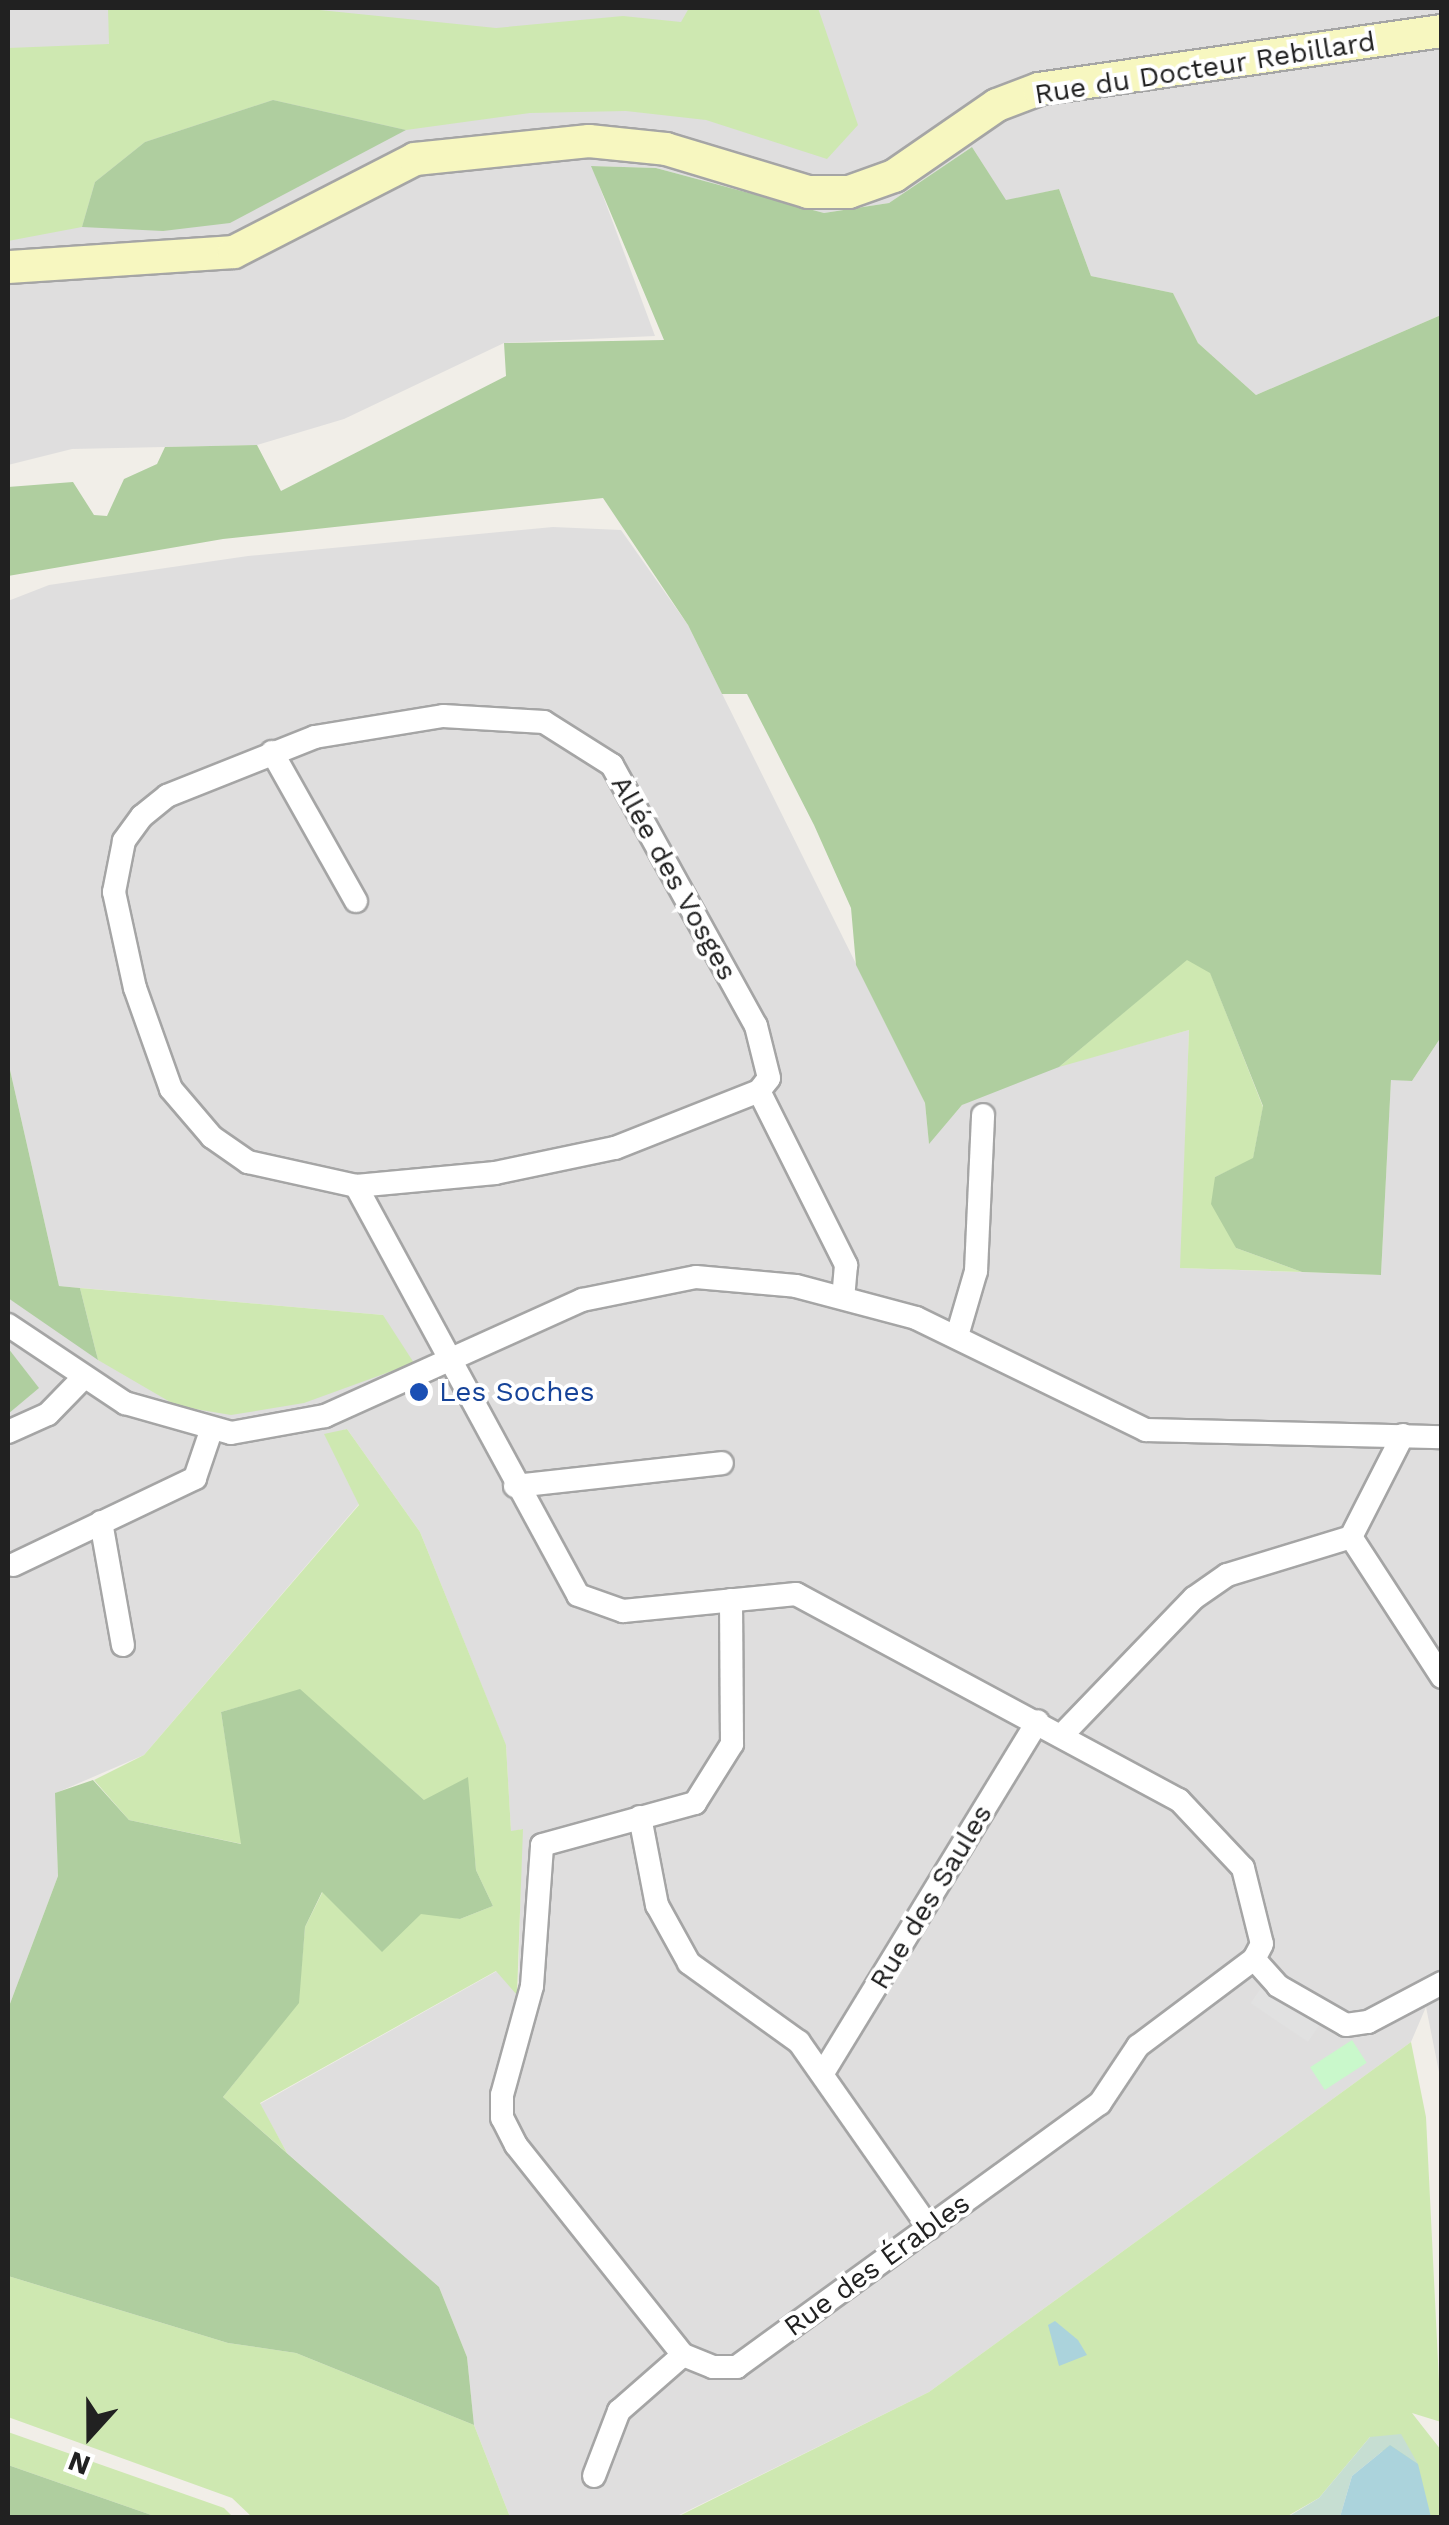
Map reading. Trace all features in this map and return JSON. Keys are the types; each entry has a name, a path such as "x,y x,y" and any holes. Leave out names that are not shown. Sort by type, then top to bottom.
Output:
{"main road":[{"name":"Rue du Docteur Rebillard","path":"8,267 234,252 415,160 589,141 666,149 808,192 849,192 894,176 996,104 1038,89 1442,31"}],"street":[{"name":"Allée des Vosges","path":"443,716 544,722 579,740 612,765 756,1026 770,1062 759,1091 615,1148 495,1173 356,1186 248,1162 189,1114 171,1089 135,988 114,892 124,842 142,816 168,796 272,752 315,736 443,716"},
{"path":"272,752 356,902"},
{"path":"759,1091 846,1265 843,1298"},
{"path":"956,1336 976,1271 983,1116"},
{"path":"356,1186 515,1486 578,1596 623,1611 796,1594 1038,1720 1179,1800 1243,1868 1262,1944 1254,1959 1278,1986 1346,2025 1442,1983"},
{"path":"8,1325 125,1403 210,1430 325,1416 620,1287 696,1277 843,1298 956,1336 1146,1430 1442,1436"},
{"path":"8,1432 48,1414 84,1377"},
{"path":"13,1565 196,1478 210,1430"},
{"path":"1063,1734 1194,1598 1228,1574 1351,1537 1403,1435"},
{"path":"515,1486 722,1463"},
{"path":"101,1522 123,1646"},
{"path":"1351,1537 1442,1677"},
{"path":"594,2476 619,2411 684,2355 502,2118 532,1986 542,1845 695,1803 732,1744 730,1600"},
{"name":"Rue des Saules","path":"823,2073 1038,1720"},
{"path":"640,1817 657,1905 689,1963 799,2042 823,2073 835,2102 928,2228"},
{"name":"Rue des Érables","path":"684,2355 737,2367 1100,2104 1138,2046 1254,1959"}],"shaded area":[{"path":"8,8 1441,8 1441,315 1256,395 1198,343 1173,293 1091,276 1059,189 1006,201 972,147 889,203 824,213 656,168 592,166 655,336 504,343 344,419 257,445 72,449 8,465"},
{"path":"553,527 621,530 688,625 925,1103 929,1143 962,1105 1009,1080 1189,1030 1181,1268 1381,1275 1391,1079 1412,1081 1441,1037 1441,2082 1426,2007 1411,2042 929,2392 675,2517 510,2517 474,2425 467,2357 439,2287 287,2153 260,2104 497,1971 518,1993 522,1829 511,1832 506,1746 420,1532 347,1429 325,1435 359,1504 144,1755 56,1793 58,1876 8,2009 8,1298 177,1405 383,1315 59,1286 8,1061 8,601 49,585 248,556"},
{"path":"1263,1985 1320,2024 1308,2042 1251,2003"}],"green space":[{"path":"108,8 300,8 496,28 623,16 681,22 689,8 818,8 858,125 827,159 706,120 626,111 530,113 406,130 273,100 145,142 95,182 82,227 8,241 8,48 109,44"},
{"path":"273,100 406,130 230,223 163,231 82,227 95,182 145,142"},
{"path":"972,147 1006,200 1059,189 1091,276 1173,293 1198,343 1256,395 1441,315 1441,1037 1412,1081 1391,1080 1381,1275 1302,1272 1236,1248 1211,1204 1215,1177 1253,1158 1263,1106 1210,973 1187,960 1059,1067 962,1105 929,1144 925,1103 856,965 851,908 814,825 747,694 722,694 688,625 603,498 223,539 8,576 8,487 73,482 94,515 107,516 124,479 157,464 165,447 257,445 281,491 506,376 504,343 664,340 591,166 656,168 824,213 889,203"},
{"path":"1187,959 1210,972 1263,1107 1253,1159 1215,1177 1236,1248 1302,1272 1180,1268 1189,1030 1059,1067"},
{"path":"8,1061 59,1286 80,1288 98,1360 8,1298"},
{"path":"80,1288 383,1315 414,1363 304,1403 231,1415 177,1406 98,1360"},
{"path":"8,1348 39,1388 8,1414"},
{"path":"347,1429 420,1532 506,1745 511,1831 523,1829 517,1995 496,1971 260,2103 287,2153 223,2097 298,2003 305,1927 323,1891 460,1919 493,1906 476,1870 467,1778 425,1801 300,1690 221,1712 242,1844 129,1820 94,1780 144,1755 359,1505 324,1434"},
{"path":"300,1689 424,1800 468,1777 476,1870 493,1906 460,1919 421,1914 382,1952 322,1892 305,1927 299,2003 223,2097 439,2287 467,2357 474,2425 296,2353 228,2343 8,2276 8,2009 58,1876 55,1793 93,1780 129,1820 241,1844 221,1712"},
{"path":"1352,2040 1367,2063 1325,2090 1310,2067"},
{"path":"1411,2042 1426,2117 1441,2422 1412,2413 1441,2450 1441,2517 1431,2517 1425,2499 1370,2437 1319,2498 1286,2517 675,2518 929,2392"},
{"path":"8,2276 228,2343 296,2353 474,2425 510,2517 252,2517 232,2498 8,2417"},
{"path":"8,2432 224,2508 233,2517 157,2517 8,2465"},
{"path":"1401,2434 1418,2464 1390,2445 1352,2476 1340,2517 1286,2518 1319,2498 1370,2437"},
{"path":"8,2465 157,2517 8,2517"}],"water":[{"path":"1055,2321 1078,2340 1087,2355 1059,2366 1048,2325"},
{"path":"1390,2445 1418,2464 1431,2517 1340,2517 1352,2476"}],"place":[{"name":"Les Soches","path":"419,1392"}]}
